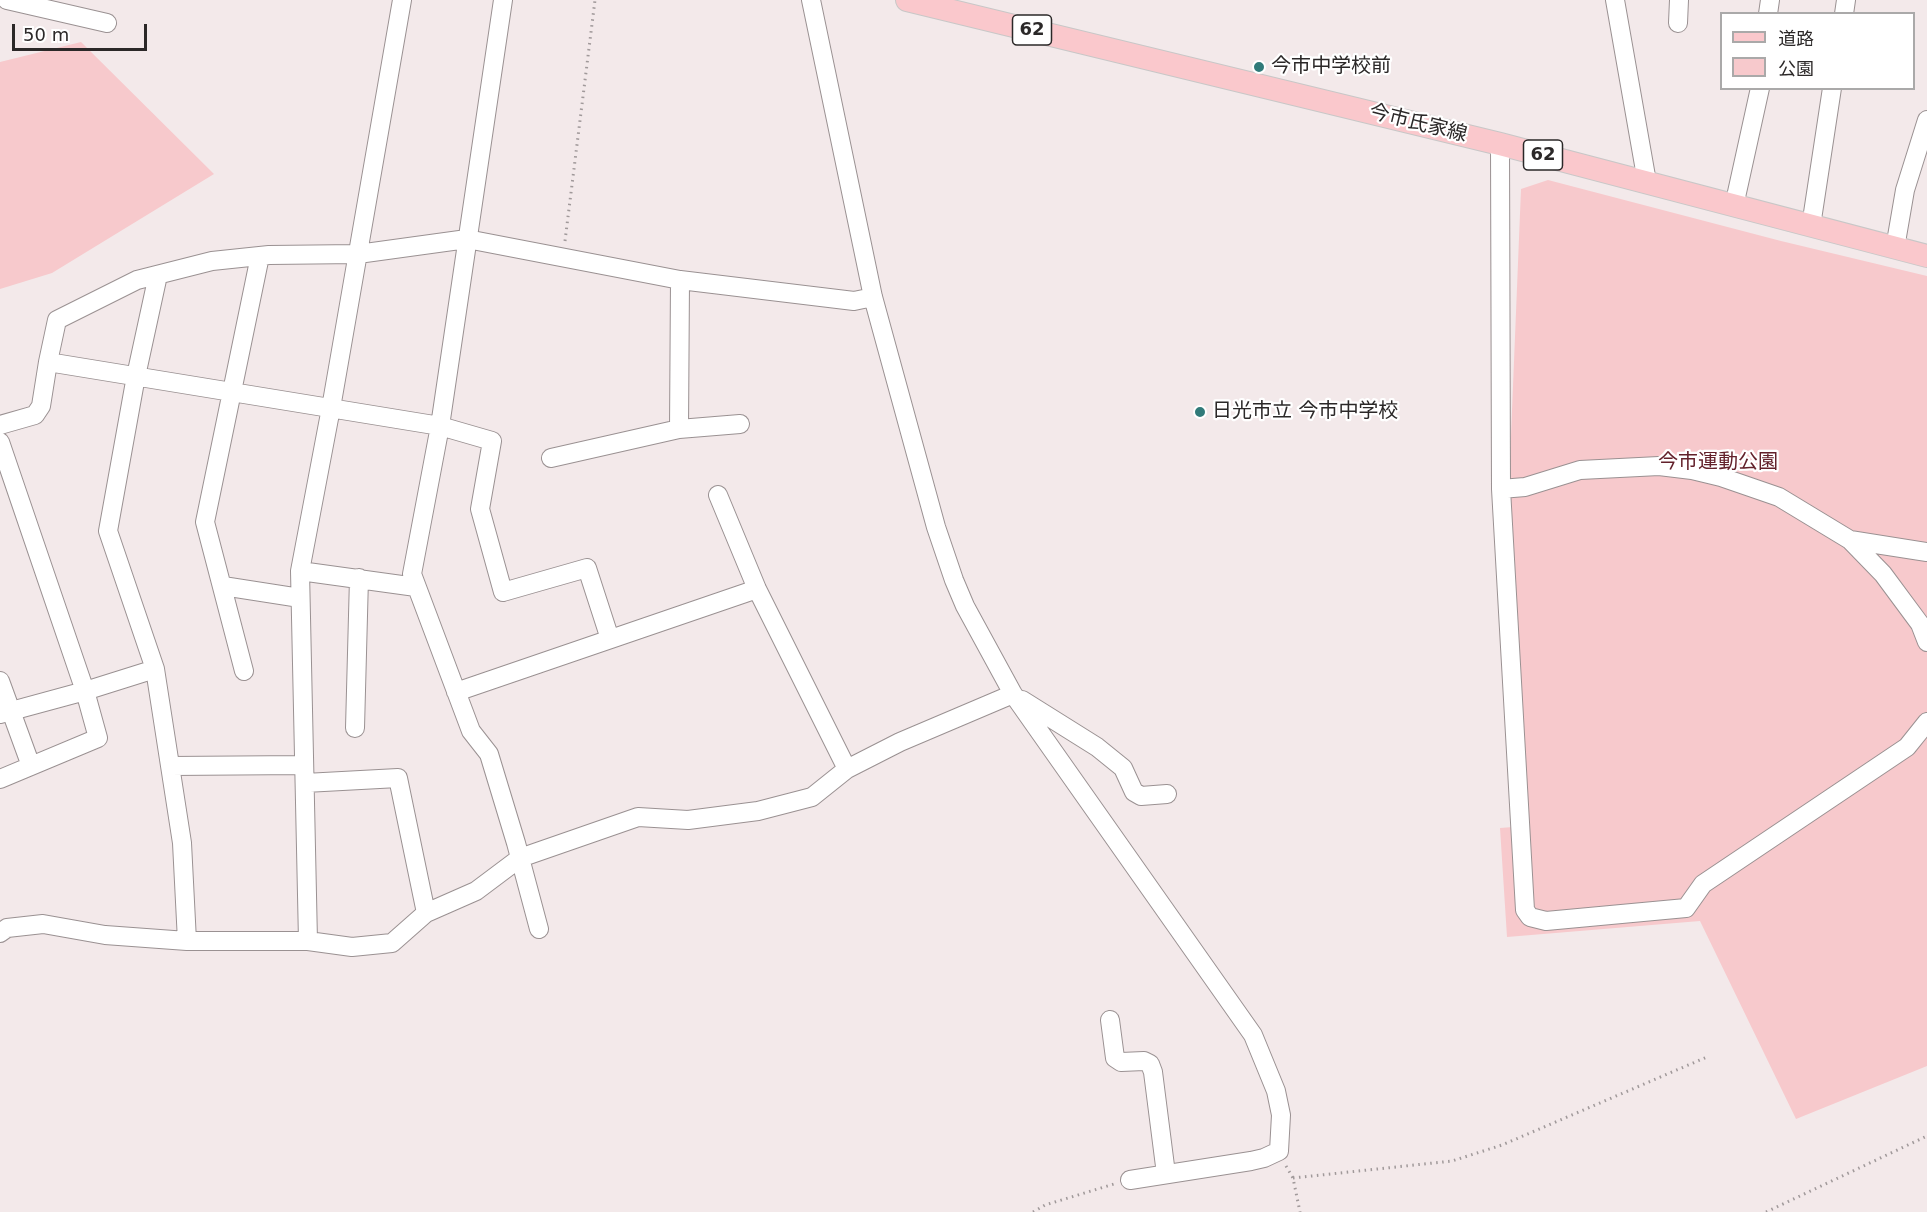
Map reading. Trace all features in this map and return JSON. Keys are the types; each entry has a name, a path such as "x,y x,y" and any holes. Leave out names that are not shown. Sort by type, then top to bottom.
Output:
{"main road":[{"name":"今市氏家線","path":"907,0 1500,144 1927,256"}],"street":[{"path":"7,0 107,23"},
{"path":"308,941 300,571 331,408 402,0"},
{"path":"503,0 440,426 412,574 471,730 489,754 539,929"},
{"path":"811,0 873,297 936,527 965,606 1013,694 1252,1035 1276,1091 1281,1115 1279,1151 1251,1161 1130,1180"},
{"path":"1615,0 1647,182"},
{"path":"1678,22 1679,0"},
{"path":"1734,206 1760,90"},
{"path":"1811,226 1832,90"},
{"path":"1894,248 1905,190 1927,120"},
{"path":"1500,144 1501,489 1525,910 1530,917 1546,921 1686,908 1703,884 1907,747 1927,722"},
{"path":"0,425 35,415 41,406 57,320 137,280 212,261 260,256 358,254 467,239 680,280 854,301 873,297"},
{"path":"244,671 205,522 260,256"},
{"path":"158,275 136,376 108,531 155,669 182,843 187,941"},
{"path":"679,429 680,280"},
{"path":"48,362 440,426 492,441 480,509 503,592 587,568 610,639"},
{"path":"551,458 679,429 740,424"},
{"path":"0,442 85,691 98,738 0,779"},
{"path":"1501,489 1525,487 1580,470 1647,466 1692,470 1721,477 1779,497 1850,540 1883,574 1920,624 1927,642"},
{"path":"718,495 757,589 847,770"},
{"path":"1850,540 1927,552"},
{"path":"300,571 416,587"},
{"path":"355,728 359,578"},
{"path":"223,586 300,598"},
{"path":"456,692 757,589"},
{"path":"5,713 155,669"},
{"path":"0,681 5,713 31,766"},
{"path":"0,933 6,928 43,924 105,935 187,941 308,941 352,947 392,944 426,913 476,891 520,858 638,817 688,820 758,811 812,797 847,770 900,742 1013,694"},
{"path":"1013,694 1097,747 1123,768 1134,792 1141,796 1167,794"},
{"path":"170,766 398,778 426,913"},
{"path":"1110,1020 1115,1058 1121,1062 1144,1061 1150,1064 1153,1072 1166,1174"}],"path":[{"path":"563,257 596,0"},
{"path":"1293,1178 1452,1161 1512,1141 1707,1056"},
{"path":"1766,1212 1927,1136"},
{"path":"1279,1151 1293,1178 1300,1212"},
{"path":"1034,1212 1045,1205 1130,1180"}],"green space":[{"path":"81,42 214,174 52,273 0,289 0,62"},
{"name":"今市運動公園","path":"1548,180 1781,241 1927,276 1927,1066 1796,1119 1700,921 1507,937 1500,828 1513,827 1510,460 1521,189"}],"place":[{"name":"今市中学校前","path":"1259,67"},
{"name":"日光市立 今市中学校","path":"1200,412"}]}
